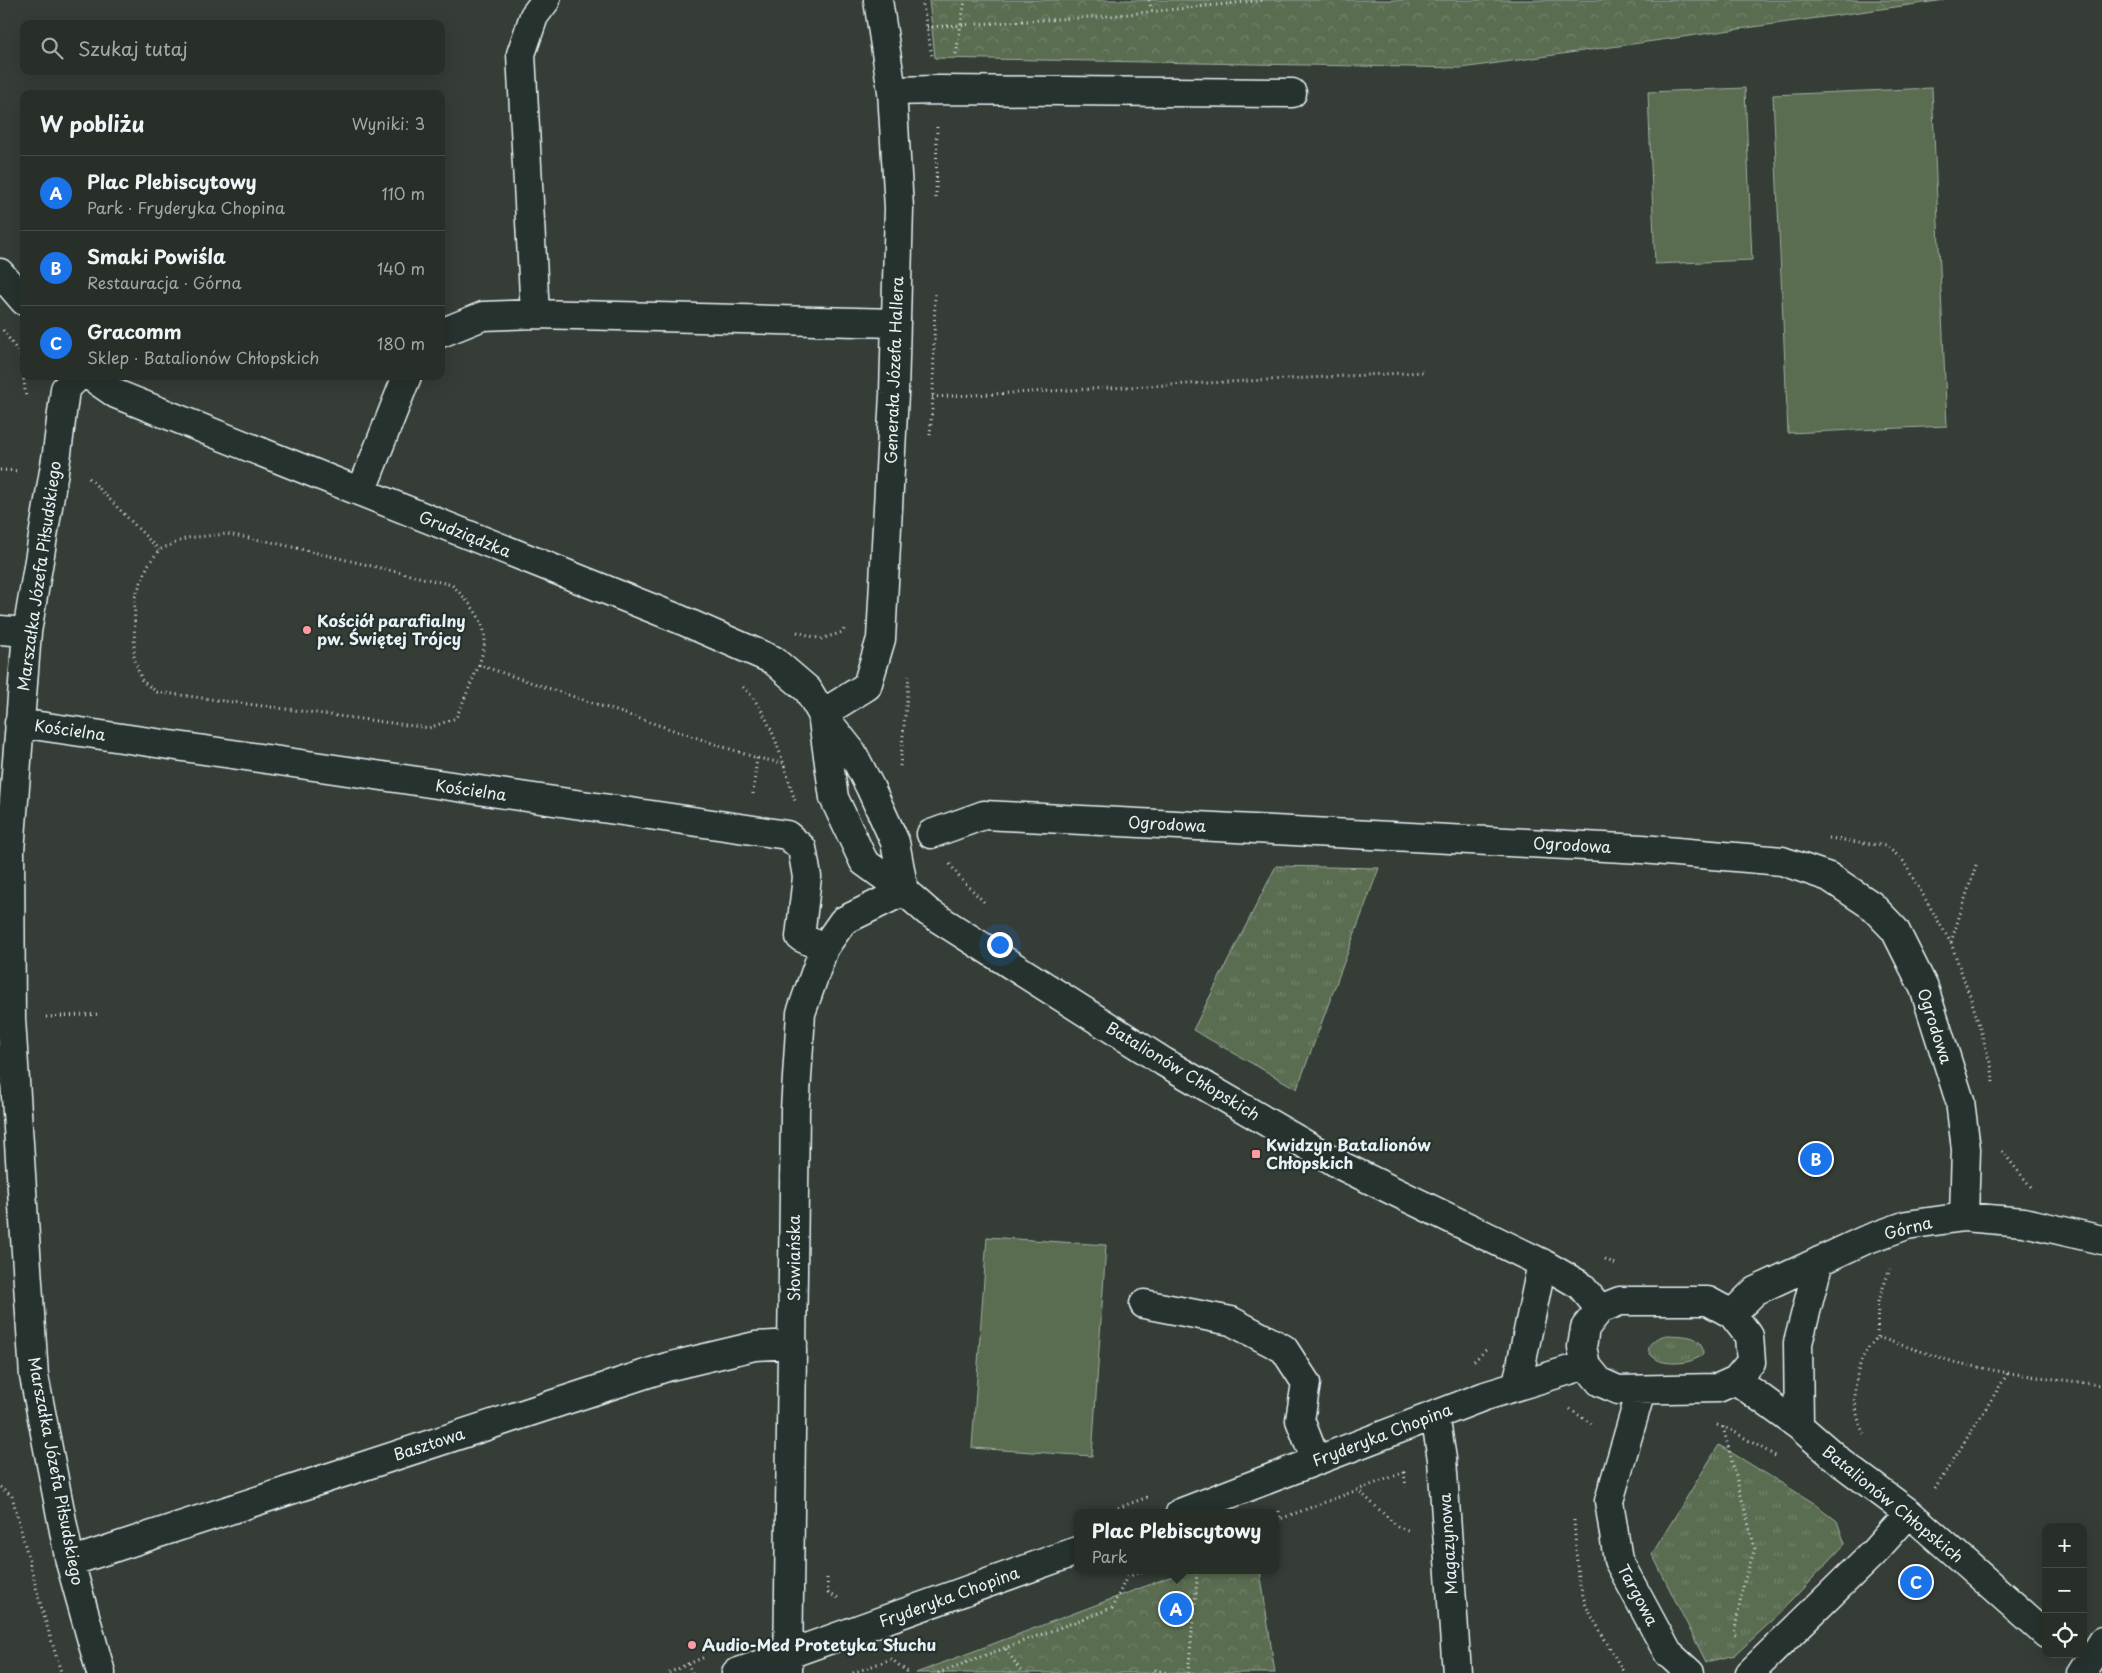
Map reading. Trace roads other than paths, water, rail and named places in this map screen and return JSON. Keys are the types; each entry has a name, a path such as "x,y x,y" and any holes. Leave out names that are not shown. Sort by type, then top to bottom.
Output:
{"street":[{"path":"535,314 521,54 534,16 546,0"},
{"name":"Generała Józefa Hallera","path":"822,714 867,686 881,639 894,394 899,208 892,91 878,0"},
{"path":"892,91 1292,93"},
{"path":"0,273 20,296"},
{"path":"445,331 483,316 535,314 896,323"},
{"name":"Marszałka Józefa Piłsudskiego","path":"75,380 65,390 27,632 10,852 7,1002 34,1376 70,1562 101,1673"},
{"name":"Grudziądzka","path":"96,380 116,394 679,619 773,660 808,690 822,714"},
{"path":"361,492 405,380"},
{"path":"0,630 27,632"},
{"path":"822,714 852,752 870,786 894,842 904,891"},
{"name":"Batalionów Chłopskich","path":"822,714 834,798 864,862 904,891 928,912 1173,1067 1344,1167 1542,1263 1580,1285 1600,1309"},
{"name":"Kościelna","path":"19,723 787,835 802,848 807,877 800,937 824,948"},
{"name":"Ogrodowa","path":"931,834 984,815 1642,849 1782,861 1829,877 1871,905 1895,930 1924,988 1960,1101 1966,1149 1964,1217"},
{"name":"Słowiańska","path":"788,1664 795,1110 801,1012 824,948 843,921 904,891"},
{"name":"Górna","path":"1732,1314 1755,1291 1865,1240 1907,1225 1964,1217 2024,1222 2102,1240"},
{"path":"1799,1426 1798,1343 1819,1261"},
{"path":"1517,1385 1542,1263"},
{"path":"1620,1301 1708,1301 1732,1314 1749,1336 1751,1362 1736,1380 1718,1388 1618,1390 1600,1382 1586,1365 1582,1347 1585,1328 1600,1309 1620,1301"},
{"path":"1144,1304 1231,1321 1284,1349 1306,1383 1300,1420 1316,1461"},
{"name":"Basztowa","path":"70,1562 667,1367 755,1346 793,1344"},
{"name":"Fryderyka Chopina","path":"1190,1509 1517,1385 1586,1365"},
{"name":"Batalionów Chłopskich","path":"1736,1380 1799,1426 1842,1464 1910,1513 2042,1630"},
{"name":"Targowa","path":"1641,1391 1609,1501 1618,1560 1668,1653 1690,1673"},
{"name":"Magazynowa","path":"1435,1415 1442,1459 1458,1673"},
{"path":"1756,1668 1874,1552 1910,1513"},
{"name":"Fryderyka Chopina","path":"736,1673 788,1664 1074,1551"}],"place":[{"name":"Kościół parafialny pw. Świętej Trójcy","path":"307,630"},
{"name":"Kwidzyn Batalionów Chłopskich","path":"1256,1154"},
{"name":"Smaki Powiśla","path":"1816,1159"},
{"name":"Gracomm","path":"1916,1582"},
{"name":"Plac Plebiscytowy","path":"1176,1609"},
{"name":"Audio-Med Protetyka Słuchu","path":"692,1645"}]}
